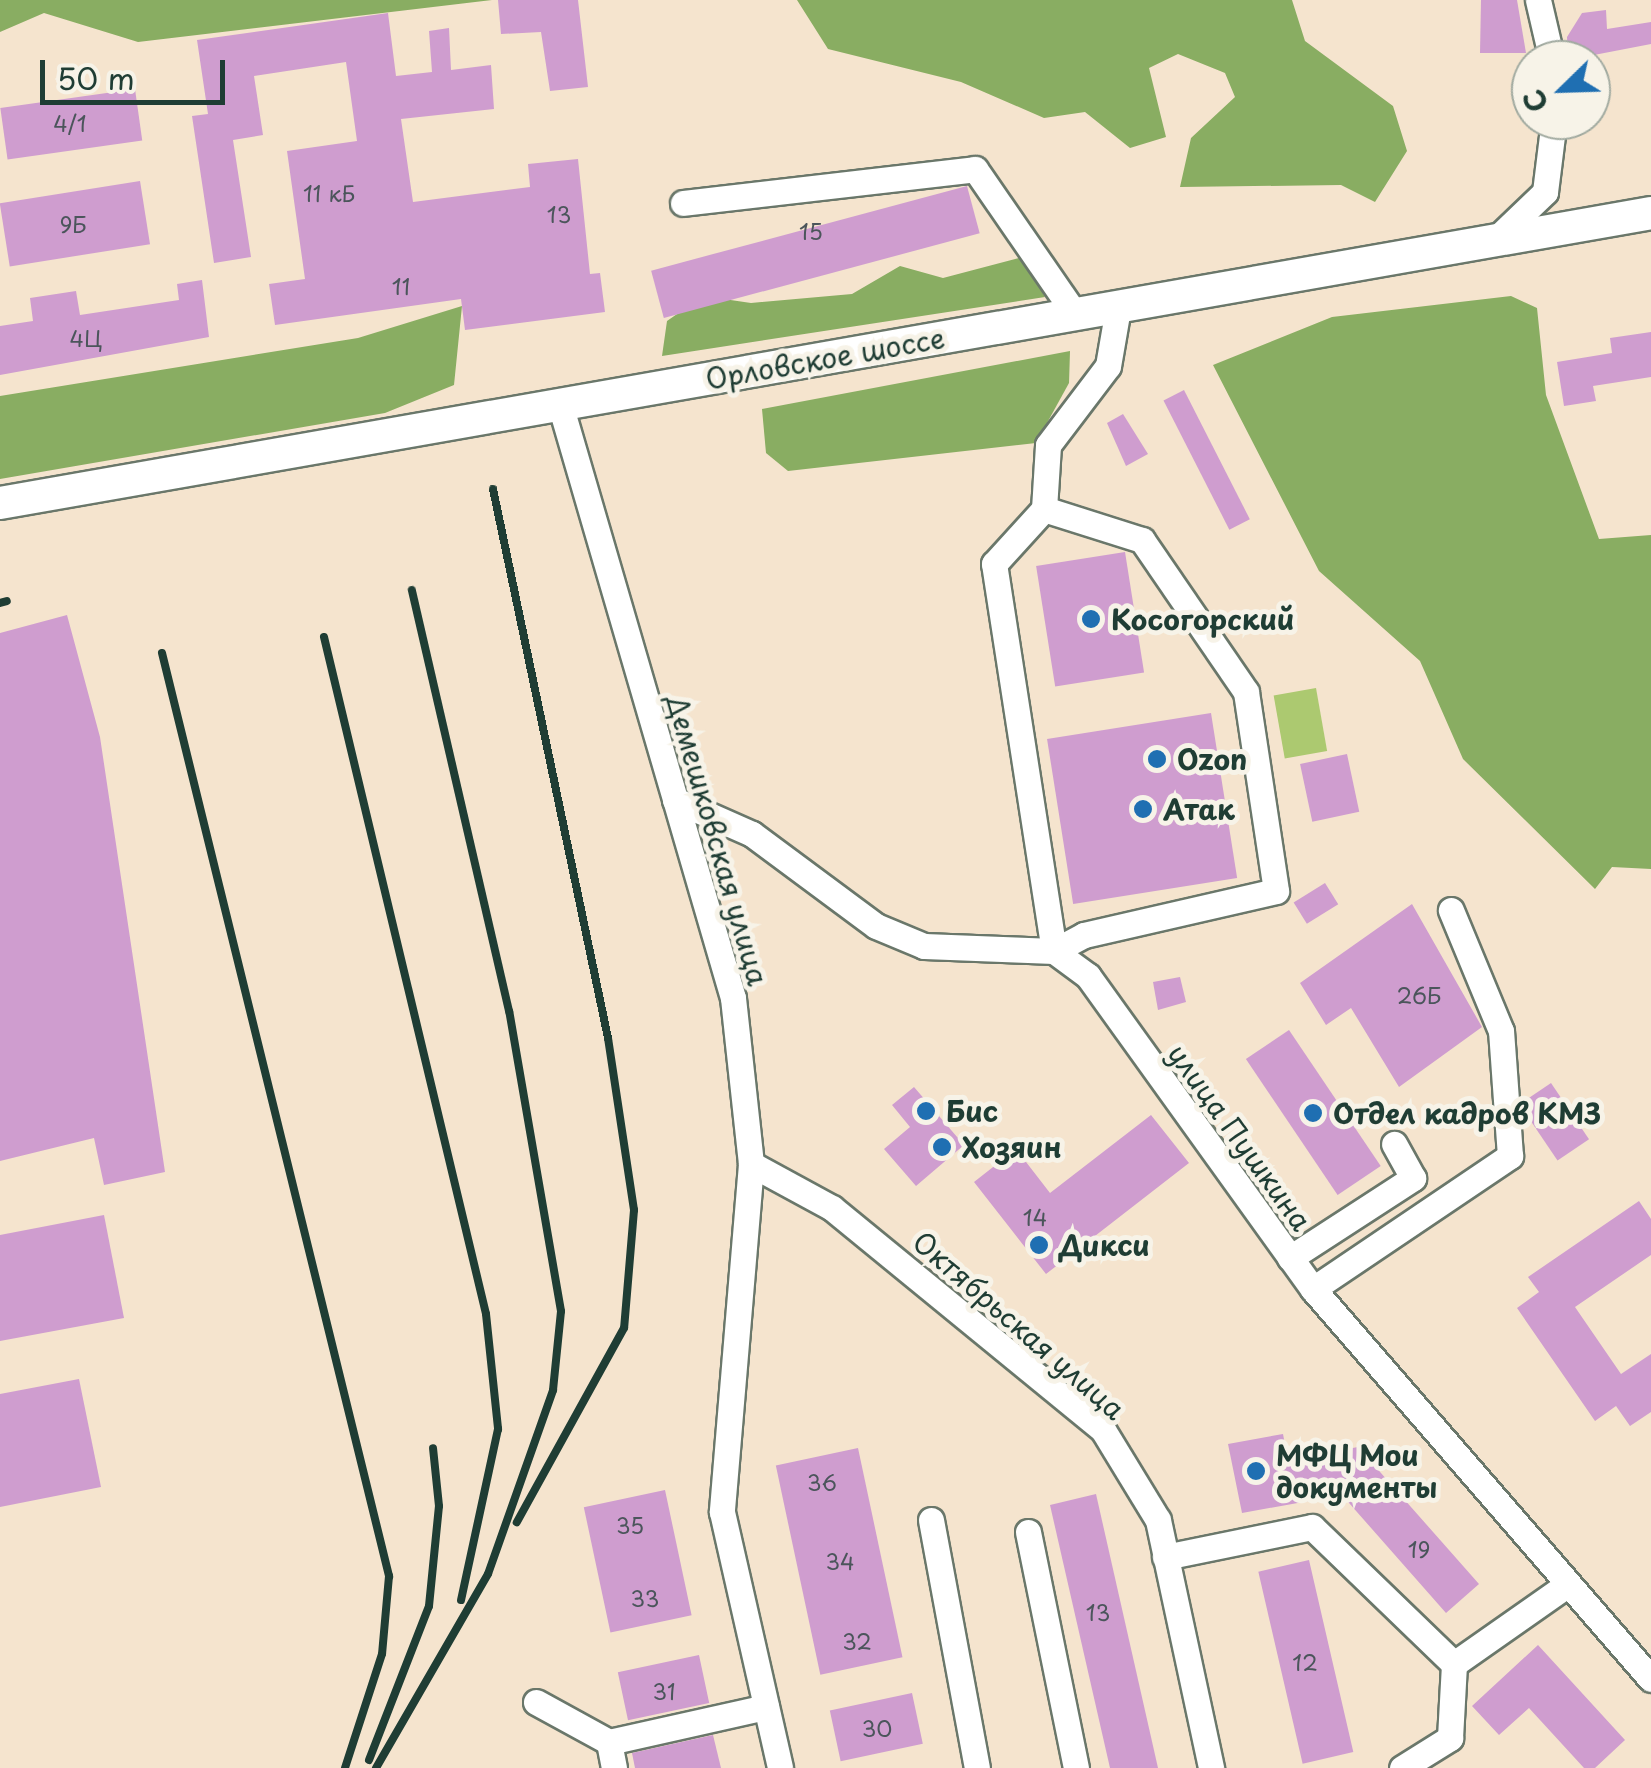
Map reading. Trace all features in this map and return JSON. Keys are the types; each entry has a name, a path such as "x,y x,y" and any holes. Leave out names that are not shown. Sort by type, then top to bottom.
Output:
{"main road":[{"name":"Орловское шоссе","path":"0,503 562,411 1075,314 1651,213"}],"street":[{"path":"1538,0 1547,40"},
{"path":"1496,240 1545,192 1552,140"},
{"path":"682,202 975,168 1075,314"},
{"path":"1054,951 994,564 1044,510 1048,444 1108,366 1118,308"},
{"name":"Демешковская улица","path":"562,411 733,998 752,1164 722,1512 780,1768"},
{"path":"675,800 752,834 876,926 924,946 1054,951 1084,935 1276,891 1246,692 1142,540 1044,510"},
{"path":"1313,1289 1510,1156 1500,1031 1450,910"},
{"name":"улица Пушкина","path":"1054,951 1088,976 1313,1289 1651,1679"},
{"path":"1290,1258 1412,1178 1394,1144"},
{"name":"Октябрьская улица","path":"752,1164 832,1208 1103,1430 1158,1520 1211,1768"},
{"path":"931,1520 977,1768"},
{"path":"1165,1557 1312,1527 1454,1664 1450,1738 1402,1768"},
{"path":"1028,1532 1076,1768"},
{"path":"1454,1664 1567,1586"},
{"path":"536,1702 612,1755 766,1707"}],"green space":[{"path":"0,0 492,0 138,42 44,13 0,32"},
{"path":"797,0 1292,0 1305,41 1393,106 1407,151 1375,202 1341,185 1180,187 1191,138 1235,97 1225,73 1178,54 1149,68 1166,137 1130,148 1085,112 1044,118 961,82 828,49"},
{"path":"1023,257 1045,297 662,356 667,321 703,296 751,303 852,294 900,266 943,278"},
{"path":"1511,296 1537,308 1546,395 1599,539 1651,535 1651,869 1612,867 1595,889 1463,759 1420,661 1319,571 1213,365 1332,317"},
{"path":"462,306 454,385 385,413 0,479 0,396 358,338"},
{"path":"1070,351 1069,383 1036,443 788,471 766,453 762,409"},
{"path":"1316,688 1327,751 1285,758 1274,695"}],"building":[{"path":"498,0 578,0 588,87 550,91 541,32 501,34"},
{"path":"1481,0 1517,0 1524,40 1511,40 1511,53 1480,53"},
{"path":"1606,10 1607,29 1651,22 1651,44 1611,52 1611,40 1567,40 1582,13"},
{"path":"388,13 396,76 432,72 429,31 449,28 451,70 491,65 494,109 401,119 413,202 530,187 528,164 578,159 590,274 600,273 605,312 465,330 461,299 275,325 269,284 305,279 287,151 357,141 346,62 254,76 263,135 233,140 251,257 214,263 192,116 208,114 197,40"},
{"path":"135,89 142,140 8,159 0,108"},
{"path":"140,181 150,244 10,266 0,203"},
{"path":"967,186 980,233 664,318 651,271"},
{"path":"202,280 209,337 0,375 0,326 33,321 30,298 76,291 80,315 179,300 177,284"},
{"path":"1651,332 1651,377 1593,386 1596,401 1564,406 1557,362 1612,353 1610,338"},
{"path":"1184,390 1250,519 1229,530 1164,400"},
{"path":"1123,414 1148,454 1126,466 1107,423"},
{"name":"Косогорский","path":"1125,552 1144,672 1055,687 1036,566"},
{"path":"67,615 100,737 165,1172 104,1185 94,1138 0,1161 0,633"},
{"name":"Атак","path":"1211,713 1237,878 1073,904 1047,739"},
{"path":"1347,754 1359,812 1312,822 1300,764"},
{"path":"1325,883 1338,904 1307,924 1294,903"},
{"path":"1412,904 1482,1027 1399,1087 1351,1008 1326,1025 1300,983"},
{"path":"1180,977 1186,1002 1158,1010 1153,982"},
{"name":"Отдел кадров КМЗ","path":"1289,1030 1381,1166 1338,1195 1246,1059"},
{"path":"1551,1083 1589,1139 1558,1161 1519,1104"},
{"path":"914,1087 964,1145 916,1186 884,1149 910,1127 892,1105"},
{"path":"1151,1115 1189,1163 1046,1274 974,1182 1016,1149 1050,1193"},
{"path":"1639,1201 1651,1219 1651,1255 1575,1307 1621,1374 1651,1354 1651,1412 1630,1426 1616,1406 1595,1421 1517,1308 1539,1292 1528,1277"},
{"path":"104,1215 124,1318 0,1341 0,1235"},
{"path":"79,1379 101,1487 0,1507 0,1394"},
{"path":"1283,1434 1288,1460 1358,1447 1479,1584 1446,1613 1342,1495 1242,1513 1228,1444"},
{"path":"858,1448 902,1657 820,1675 776,1465"},
{"path":"665,1490 692,1615 610,1632 584,1507"},
{"path":"1096,1494 1158,1768 1110,1768 1050,1505"},
{"path":"1309,1560 1353,1752 1303,1764 1258,1572"},
{"path":"1538,1645 1625,1740 1595,1768 1584,1768 1529,1708 1499,1735 1472,1706"},
{"path":"699,1655 709,1703 628,1720 618,1672"},
{"path":"912,1693 923,1744 841,1761 830,1710"},
{"path":"713,1735 721,1768 635,1768 632,1753"}],"railway":[{"path":"493,489 608,1038 634,1210 624,1328 517,1522"},
{"path":"376,1768 488,1574 553,1390 561,1311 509,1011 412,590"},
{"path":"0,603 7,601"},
{"path":"324,637 486,1314 498,1429 461,1600"},
{"path":"162,653 389,1576 382,1654 345,1768"},
{"path":"369,1760 429,1606 439,1506 433,1448"}],"place":[{"name":"Косогорский","path":"1091,619"},
{"name":"Ozon","path":"1157,759"},
{"name":"Атак","path":"1143,809"},
{"name":"Бис","path":"926,1111"},
{"name":"Отдел кадров КМЗ","path":"1313,1113"},
{"name":"Хозяин","path":"942,1147"},
{"name":"Дикси","path":"1039,1245"},
{"name":"МФЦ Мои документы","path":"1256,1471"}]}
